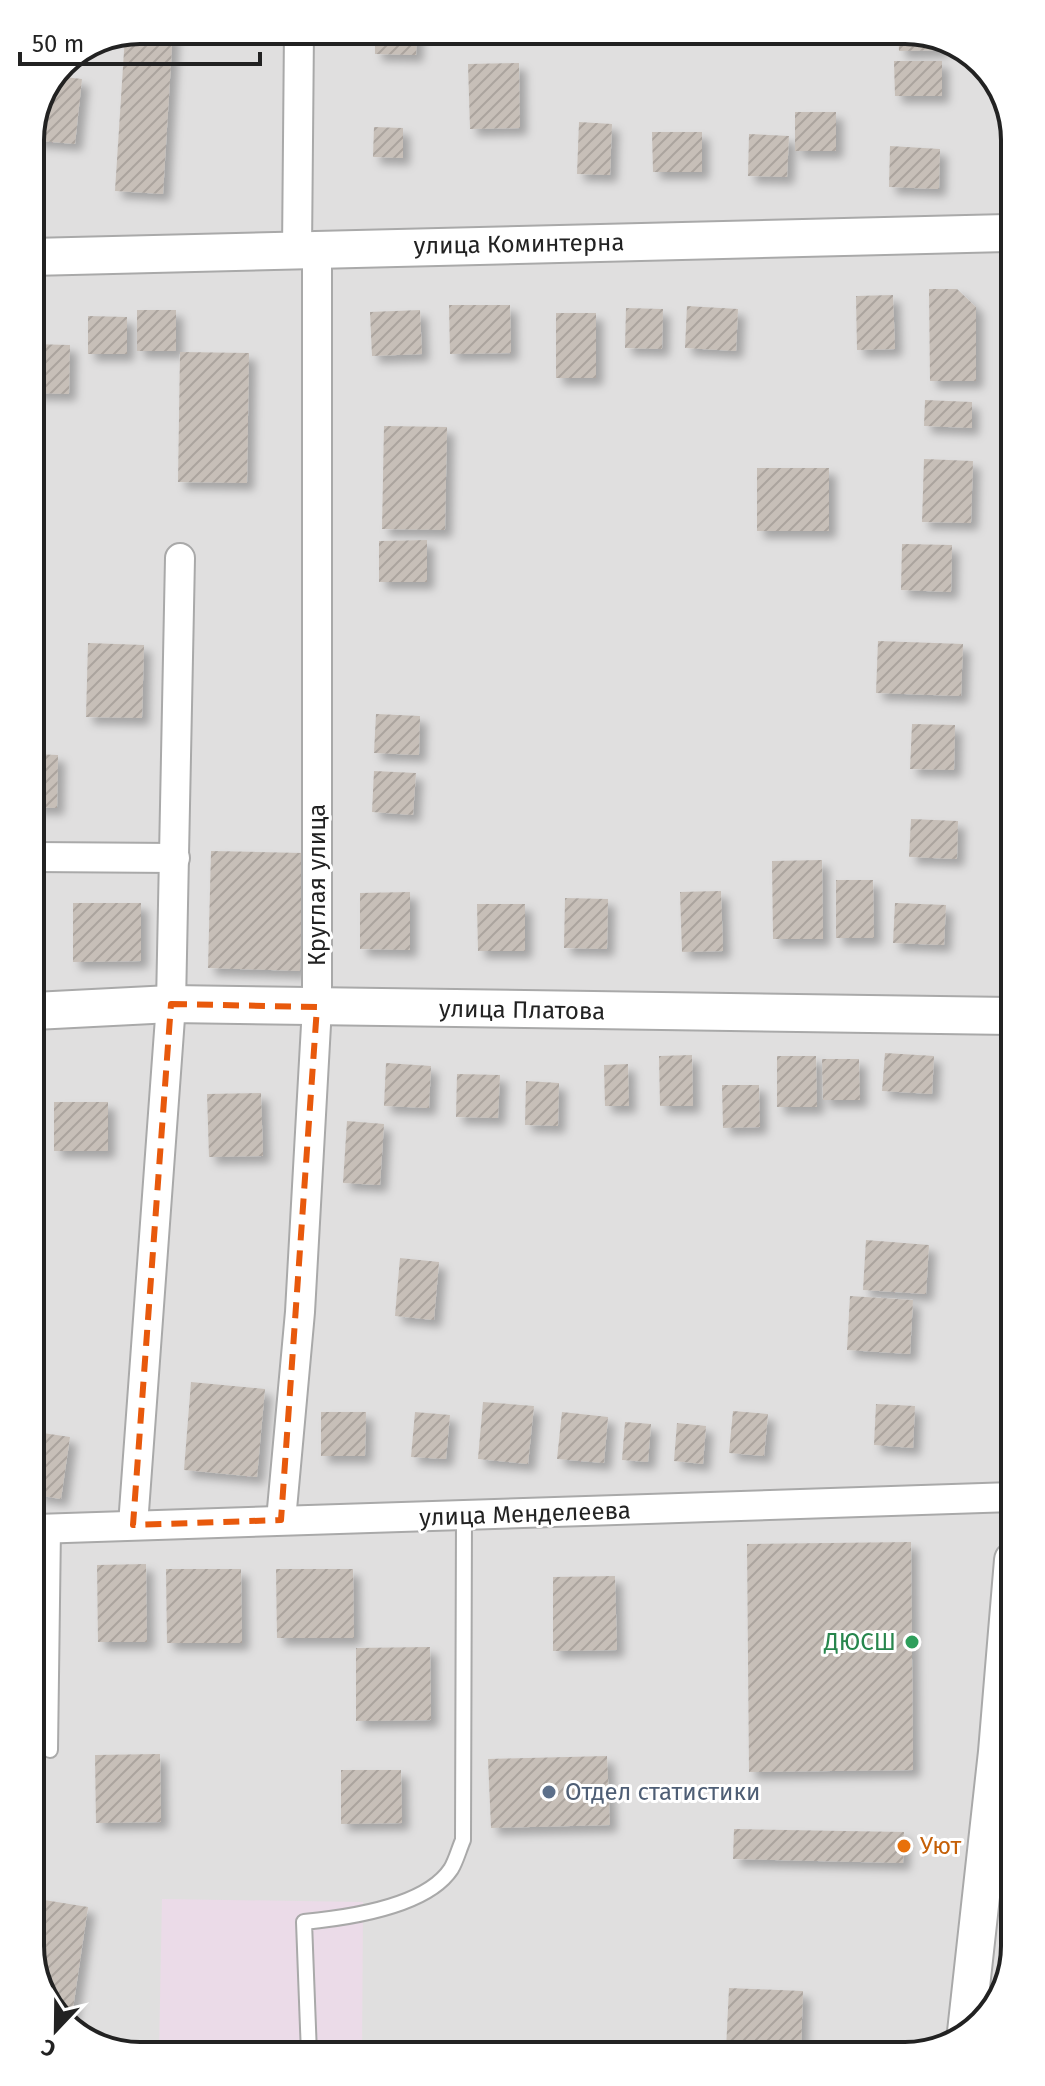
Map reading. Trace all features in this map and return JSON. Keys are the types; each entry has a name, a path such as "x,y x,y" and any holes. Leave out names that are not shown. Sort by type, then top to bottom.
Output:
{"street":[{"name":"Круглая улица","path":"281,1520 300,1312 317,1007 307,250 300,44"},
{"name":"улица Коминтерна","path":"44,257 1001,233"},
{"path":"133,1525 171,1004 180,558"},
{"path":"44,857 175,858"},
{"name":"улица Платова","path":"44,1010 171,1004 1001,1016"},
{"name":"улица Менделеева","path":"45,1528 1001,1497"},
{"path":"967,2019 1001,1704"}],"lane":[{"path":"309,2042 304,1922 380,1910 423,1892 450,1871 463,1840 464,1516"},
{"path":"45,1528 50,1750"}],"highlighted area":[{"path":"171,1004 317,1007 281,1520 133,1525"}],"shaded area":[{"path":"140,44 912,44 936,49 958,60 981,81 994,103 1001,140 1001,1946 996,1977 985,1999 964,2022 942,2035 905,2042 133,2042 96,2031 96,1990 55,1990 51,1983 44,1946 44,133 47,115 64,81 92,57 109,49"},
{"path":"162,1899 363,1902 362,2042 159,2042"}],"building":[{"path":"172,44 163,194 115,191 124,46"},
{"path":"375,44 416,44 416,55 375,54"},
{"path":"899,44 939,50 899,51"},
{"path":"894,61 942,61 942,96 895,96"},
{"path":"519,63 520,128 470,129 468,64"},
{"path":"68,77 82,79 75,144 44,141 47,115 54,97"},
{"path":"795,112 836,112 836,151 795,151"},
{"path":"579,122 612,124 610,175 577,174"},
{"path":"374,127 403,128 403,158 373,157"},
{"path":"652,132 702,132 702,172 653,172"},
{"path":"749,134 789,136 787,177 748,176"},
{"path":"890,146 940,149 939,189 889,187"},
{"path":"929,289 957,289 976,307 976,381 930,381"},
{"path":"893,295 895,349 857,350 856,296"},
{"path":"449,305 510,305 511,353 450,354"},
{"path":"687,306 738,309 736,351 685,348"},
{"path":"626,308 663,309 662,349 625,348"},
{"path":"137,310 176,310 176,351 137,351"},
{"path":"420,310 422,354 372,356 370,312"},
{"path":"556,313 596,313 596,378 556,378"},
{"path":"88,316 127,317 127,354 88,354"},
{"path":"44,344 70,345 69,394 44,393"},
{"path":"180,352 249,353 247,483 178,482"},
{"path":"925,400 972,402 972,428 924,426"},
{"path":"384,426 447,427 445,530 382,529"},
{"path":"924,459 973,461 971,523 922,522"},
{"path":"757,468 829,468 829,531 757,531"},
{"path":"427,540 427,582 379,582 379,541"},
{"path":"902,544 952,545 951,592 901,590"},
{"path":"878,641 963,644 961,696 876,693"},
{"path":"88,643 144,645 142,718 86,717"},
{"path":"376,714 420,716 419,755 374,753"},
{"path":"912,724 955,725 954,770 910,769"},
{"path":"44,754 58,755 57,808 44,807"},
{"path":"374,771 416,773 413,815 372,812"},
{"path":"911,819 958,821 957,859 909,857"},
{"path":"211,851 303,853 300,971 208,968"},
{"path":"822,860 823,939 773,939 772,861"},
{"path":"836,880 873,880 874,938 836,938"},
{"path":"721,891 723,951 682,952 680,892"},
{"path":"410,892 410,950 360,949 360,893"},
{"path":"565,898 608,899 607,949 564,948"},
{"path":"73,903 141,903 141,961 73,962"},
{"path":"895,903 946,905 944,945 893,943"},
{"path":"477,904 525,904 525,951 478,951"},
{"path":"885,1053 934,1056 932,1094 882,1091"},
{"path":"692,1055 693,1106 660,1106 659,1056"},
{"path":"777,1056 816,1056 817,1107 777,1107"},
{"path":"822,1059 859,1059 860,1100 823,1100"},
{"path":"386,1063 431,1066 429,1108 384,1106"},
{"path":"628,1064 629,1106 605,1106 604,1065"},
{"path":"457,1074 500,1075 498,1118 456,1117"},
{"path":"526,1081 559,1083 558,1126 525,1125"},
{"path":"722,1085 759,1085 760,1127 723,1128"},
{"path":"261,1093 263,1156 209,1157 207,1094"},
{"path":"54,1102 108,1102 108,1151 54,1151"},
{"path":"347,1121 384,1124 380,1185 343,1183"},
{"path":"866,1240 929,1245 926,1294 863,1290"},
{"path":"400,1258 439,1262 434,1320 395,1316"},
{"path":"850,1296 913,1300 910,1354 847,1350"},
{"path":"191,1382 265,1389 257,1477 184,1470"},
{"path":"483,1402 534,1406 528,1464 478,1459"},
{"path":"876,1404 915,1406 913,1448 874,1445"},
{"path":"733,1411 768,1414 764,1456 729,1453"},
{"path":"321,1412 366,1412 365,1456 321,1456"},
{"path":"415,1412 450,1415 446,1459 411,1457"},
{"path":"562,1412 608,1417 604,1463 557,1459"},
{"path":"625,1422 651,1424 648,1462 622,1460"},
{"path":"677,1423 706,1426 703,1464 674,1461"},
{"path":"44,1433 70,1437 61,1499 44,1496"},
{"path":"911,1542 913,1770 749,1772 747,1544"},
{"path":"146,1564 147,1642 98,1642 97,1565"},
{"path":"166,1569 241,1569 242,1643 167,1643"},
{"path":"276,1569 353,1569 354,1638 277,1638"},
{"path":"615,1576 617,1650 553,1651 553,1577"},
{"path":"430,1647 431,1720 356,1721 356,1648"},
{"path":"160,1754 161,1822 96,1823 95,1755"},
{"name":"Отдел статистики","path":"607,1756 610,1825 491,1828 488,1759"},
{"path":"341,1770 401,1770 402,1823 341,1824"},
{"path":"734,1829 904,1832 903,1863 733,1859"},
{"path":"44,1900 88,1907 76,1990 55,1990 51,1983 44,1946"},
{"path":"729,1988 803,1991 801,2042 726,2042"}],"place":[{"name":"ДЮСШ","path":"912,1642"},
{"name":"Отдел статистики","path":"549,1792"},
{"name":"Уют","path":"904,1846"}]}
